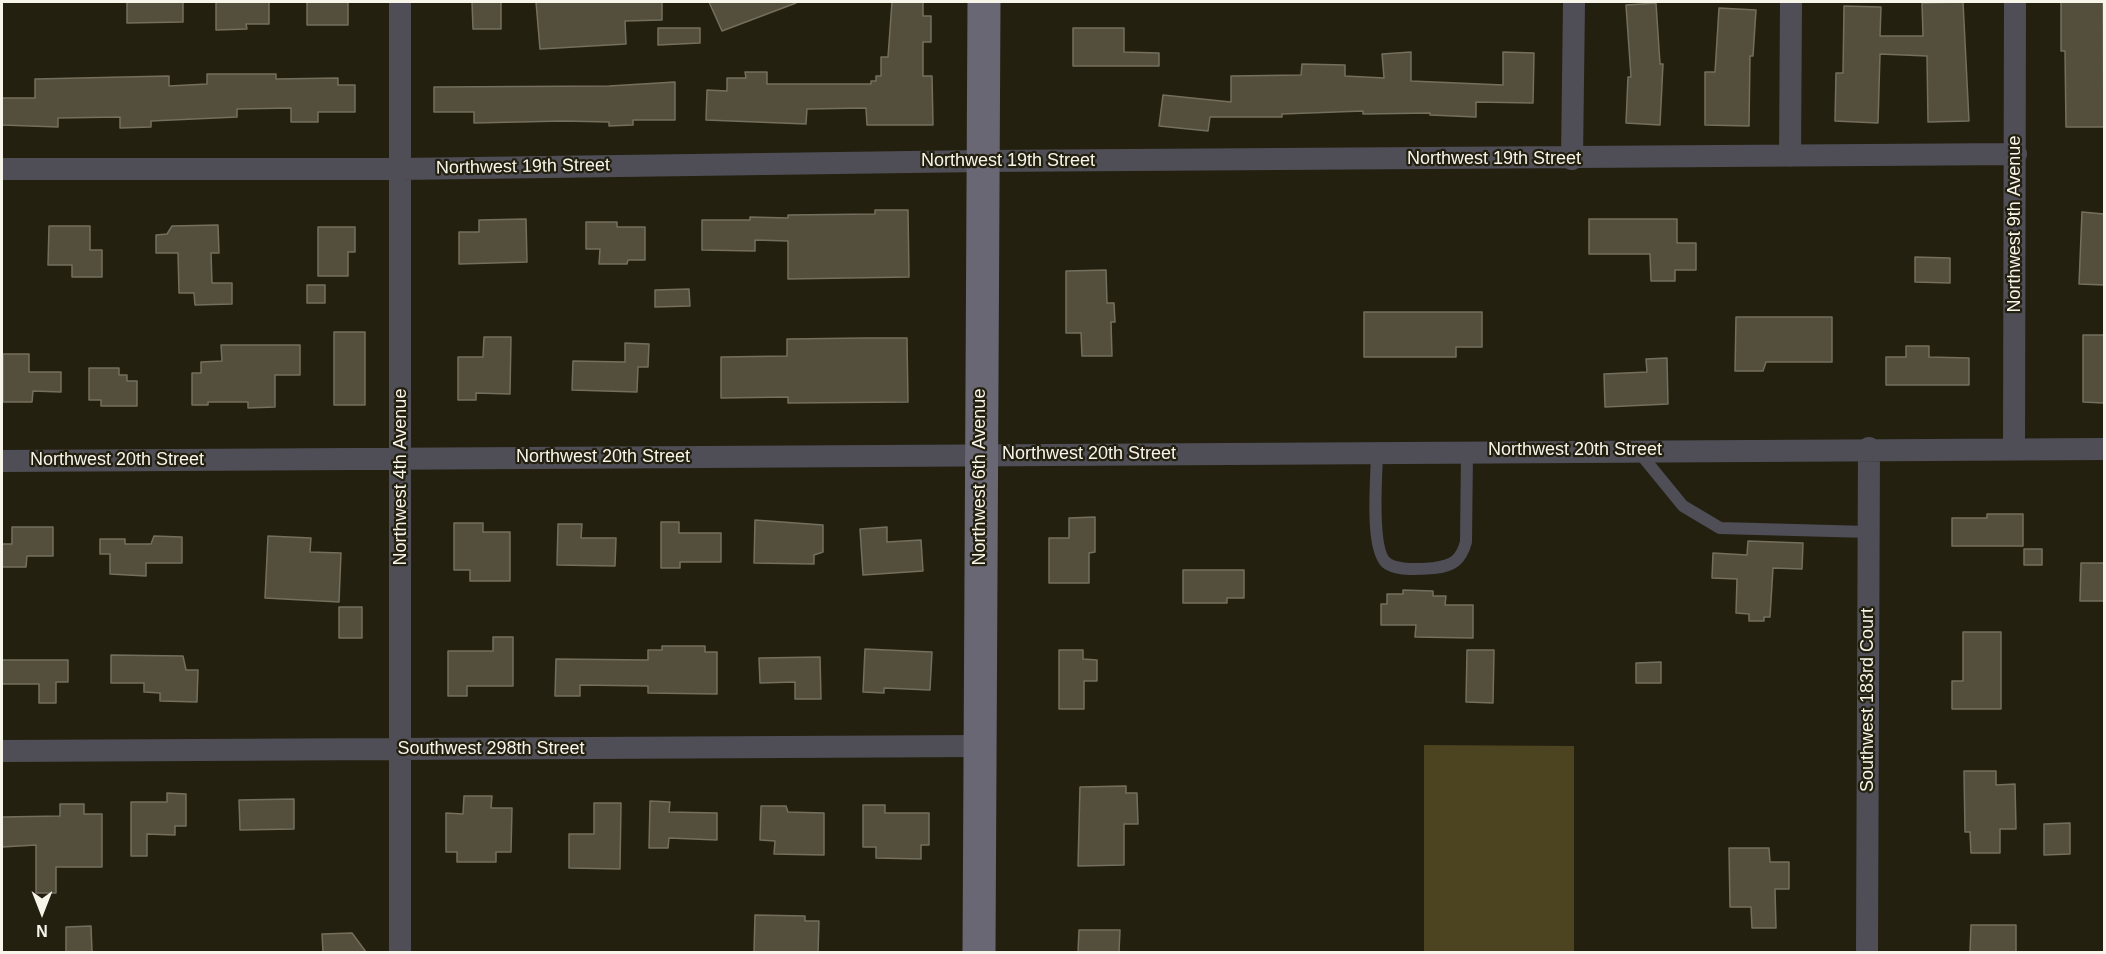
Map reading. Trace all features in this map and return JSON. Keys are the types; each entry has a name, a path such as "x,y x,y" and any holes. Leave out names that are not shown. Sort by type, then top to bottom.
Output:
{"street":[{"name":"Northwest 4th Avenue","path":"400,2 400,952"},
{"name":"Northwest 6th Avenue","path":"979,952 984,2"},
{"path":"1572,159 1574,2"},
{"path":"1790,156 1791,2"},
{"name":"Northwest 9th Avenue","path":"2014,447 2015,2"},
{"name":"Northwest 19th Street","path":"2,169 401,169 983,161 1572,159 2016,154"},
{"name":"Northwest 20th Street","path":"2,461 2014,447 2104,449"},
{"name":"Southwest 183rd Court","path":"1867,952 1869,448"},
{"name":"Southwest 298th Street","path":"2,751 980,746"}],"lane":[{"path":"1638,450 1683,506 1720,528 1869,532"},
{"path":"1377,452 1376,524 1380,556 1388,564 1416,569 1455,563 1462,555 1466,542 1467,451"}],"shaded area":[{"path":"1424,745 1574,746 1574,952 1424,952"}],"building":[{"path":"127,2 183,2 183,22 127,23"},
{"path":"216,2 269,2 269,24 246,24 247,29 216,30"},
{"path":"307,2 348,2 348,25 307,25"},
{"path":"472,2 501,2 501,29 473,29"},
{"path":"536,2 662,2 662,20 625,21 626,44 540,49"},
{"path":"709,2 795,2 796,3 722,31"},
{"path":"892,2 923,2 923,16 931,16 931,42 923,42 923,76 932,76 933,125 867,125 866,108 807,109 806,124 706,120 707,90 727,91 727,78 746,78 745,72 767,72 767,84 871,84 871,81 876,81 876,76 881,76 881,57 888,57"},
{"path":"1963,2 1969,121 1928,122 1927,56 1880,54 1878,123 1835,121 1836,73 1843,73 1844,6 1881,7 1880,36 1923,36 1922,3"},
{"path":"2061,2 2103,2 2104,127 2066,127 2065,51 2061,51"},
{"path":"1656,3 1660,64 1663,64 1660,125 1626,123 1628,77 1631,77 1626,5"},
{"path":"1719,8 1756,10 1753,56 1750,56 1749,126 1705,125 1705,72 1715,72"},
{"path":"658,28 700,28 700,43 658,45"},
{"path":"1073,28 1124,28 1124,52 1159,53 1159,66 1073,66"},
{"path":"1411,52 1411,81 1503,85 1503,52 1534,53 1533,103 1476,102 1476,117 1430,115 1430,113 1363,114 1363,111 1282,114 1282,117 1210,117 1208,131 1159,126 1163,95 1231,102 1231,76 1301,75 1302,64 1345,65 1345,76 1384,78 1382,54"},
{"path":"207,74 276,74 276,79 338,78 338,85 355,85 355,112 318,112 318,122 291,122 291,108 237,109 237,117 151,121 151,127 120,128 120,117 58,118 58,127 2,125 2,98 35,98 35,79 169,76 169,86 207,84"},
{"path":"675,82 675,120 633,120 633,125 609,126 609,122 474,123 474,112 434,112 434,87 609,86"},
{"path":"875,210 908,210 909,277 788,279 788,241 755,240 755,251 702,250 702,220 750,220 750,217 788,218 788,215 875,214"},
{"path":"2082,212 2104,214 2104,285 2079,284"},
{"path":"526,219 527,262 459,264 459,232 479,232 479,220"},
{"path":"1589,219 1677,219 1677,243 1696,243 1696,270 1675,270 1675,281 1651,281 1650,254 1589,254"},
{"path":"586,222 617,222 617,227 645,227 645,260 628,260 627,264 599,264 600,249 586,249"},
{"path":"218,225 219,253 211,253 212,283 232,283 232,304 195,305 194,293 179,293 178,253 156,253 156,235 167,234 172,226"},
{"path":"49,226 90,226 90,250 102,250 102,277 72,277 72,265 48,265"},
{"path":"318,227 355,227 355,252 348,252 348,276 318,276"},
{"path":"1915,257 1950,258 1950,283 1915,282"},
{"path":"1106,270 1107,303 1114,303 1115,322 1111,322 1112,356 1082,356 1081,333 1066,333 1066,271"},
{"path":"307,285 325,285 325,303 307,303"},
{"path":"689,289 690,306 655,307 655,290"},
{"path":"1364,312 1482,312 1482,347 1456,347 1456,357 1364,357"},
{"path":"1736,317 1832,317 1832,362 1766,362 1763,371 1735,371"},
{"path":"334,332 365,332 365,405 334,405"},
{"path":"2083,335 2104,335 2104,403 2083,402"},
{"path":"484,337 511,337 510,394 476,393 476,400 458,400 458,357 483,357"},
{"path":"907,338 908,402 788,403 788,397 721,398 721,357 787,356 787,339"},
{"path":"625,343 649,344 648,367 638,367 637,392 572,390 573,361 625,362"},
{"path":"221,345 300,345 300,375 275,375 275,407 248,408 248,402 208,402 208,405 192,405 192,373 201,373 201,362 222,361"},
{"path":"1906,346 1929,346 1929,357 1969,358 1969,385 1886,385 1886,357 1906,357"},
{"path":"3,354 29,354 29,372 61,372 61,392 33,391 32,402 3,402"},
{"path":"1667,358 1668,404 1605,407 1604,374 1647,372 1646,359"},
{"path":"89,368 119,368 119,375 127,375 127,381 137,381 137,406 101,406 101,400 89,400"},
{"path":"1987,514 2023,514 2023,546 1952,546 1952,518 1987,518"},
{"path":"1095,517 1095,552 1089,553 1089,583 1049,583 1049,538 1069,538 1069,518"},
{"path":"755,520 823,525 823,552 814,555 814,564 754,563"},
{"path":"661,522 679,522 679,533 721,533 721,562 680,562 680,568 661,568"},
{"path":"454,523 483,523 483,532 510,532 510,581 470,581 470,570 454,570"},
{"path":"558,524 582,524 581,538 616,538 615,566 557,565"},
{"path":"12,527 53,527 53,556 27,556 26,567 2,567 2,544 12,544"},
{"path":"887,527 887,542 921,540 923,571 863,575 860,529"},
{"path":"154,536 182,537 182,563 146,563 146,576 110,574 110,554 100,554 100,539 125,539 125,544 151,544"},
{"path":"268,536 311,538 310,552 341,553 339,602 265,598"},
{"path":"1748,541 1803,543 1802,569 1773,568 1770,617 1764,617 1764,621 1749,621 1749,614 1736,613 1737,579 1712,578 1713,553 1747,555"},
{"path":"2024,549 2042,549 2042,565 2024,565"},
{"path":"2081,563 2104,563 2104,601 2080,601"},
{"path":"1183,570 1244,570 1244,598 1227,598 1227,603 1183,603"},
{"path":"1403,590 1433,591 1433,596 1446,596 1445,605 1473,605 1473,638 1415,637 1416,625 1381,625 1381,604 1387,604 1387,594 1403,594"},
{"path":"339,607 362,607 362,638 339,638"},
{"path":"1963,632 2001,632 2001,709 1952,709 1952,681 1963,681"},
{"path":"493,637 513,637 513,686 467,686 467,696 448,696 448,651 493,651"},
{"path":"662,646 705,646 705,652 717,652 717,694 648,693 648,686 580,685 580,696 555,696 556,659 648,660 648,650 662,650"},
{"path":"865,649 932,652 930,690 884,688 884,693 863,692"},
{"path":"1059,650 1083,650 1083,659 1097,660 1097,681 1084,681 1084,709 1059,709"},
{"path":"1467,650 1494,650 1493,703 1466,702"},
{"path":"111,655 183,656 186,670 198,670 197,702 160,701 160,693 144,692 144,683 111,683"},
{"path":"820,657 821,699 795,699 795,682 760,683 759,658"},
{"path":"2,660 68,660 68,682 56,682 56,703 39,703 39,684 2,684"},
{"path":"1661,662 1661,683 1636,683 1636,663"},
{"path":"1964,771 1996,771 1996,785 2015,784 2016,829 2000,829 2000,853 1971,853 1970,832 1965,832"},
{"path":"1126,786 1126,793 1137,793 1138,824 1124,824 1124,865 1078,866 1080,787"},
{"path":"167,793 186,794 186,826 175,826 175,835 147,834 147,856 131,856 131,802 167,802"},
{"path":"464,796 492,796 491,808 512,808 511,852 496,852 496,862 457,862 457,852 446,852 446,813 463,814"},
{"path":"294,799 294,829 240,830 239,800"},
{"path":"650,801 670,802 669,812 717,813 717,840 669,838 668,848 649,848"},
{"path":"594,803 621,803 620,869 569,868 569,834 594,834"},
{"path":"60,804 84,804 84,814 102,814 102,867 56,867 56,893 36,893 36,845 2,847 2,817 60,816"},
{"path":"863,805 885,805 885,813 929,813 929,845 921,845 921,859 876,858 876,847 863,847"},
{"path":"761,806 786,806 788,812 824,813 824,855 774,854 775,841 760,840"},
{"path":"2070,823 2070,854 2044,855 2044,824"},
{"path":"1729,848 1769,848 1770,862 1789,862 1789,889 1775,889 1776,928 1752,928 1751,907 1730,907"},
{"path":"755,915 805,916 805,921 819,921 818,952 754,952"},
{"path":"1971,925 2016,925 2016,952 1970,952"},
{"path":"91,926 92,952 66,952 66,927"},
{"path":"1079,930 1120,930 1119,952 1078,952"},
{"path":"352,933 366,952 323,952 322,934"}]}
